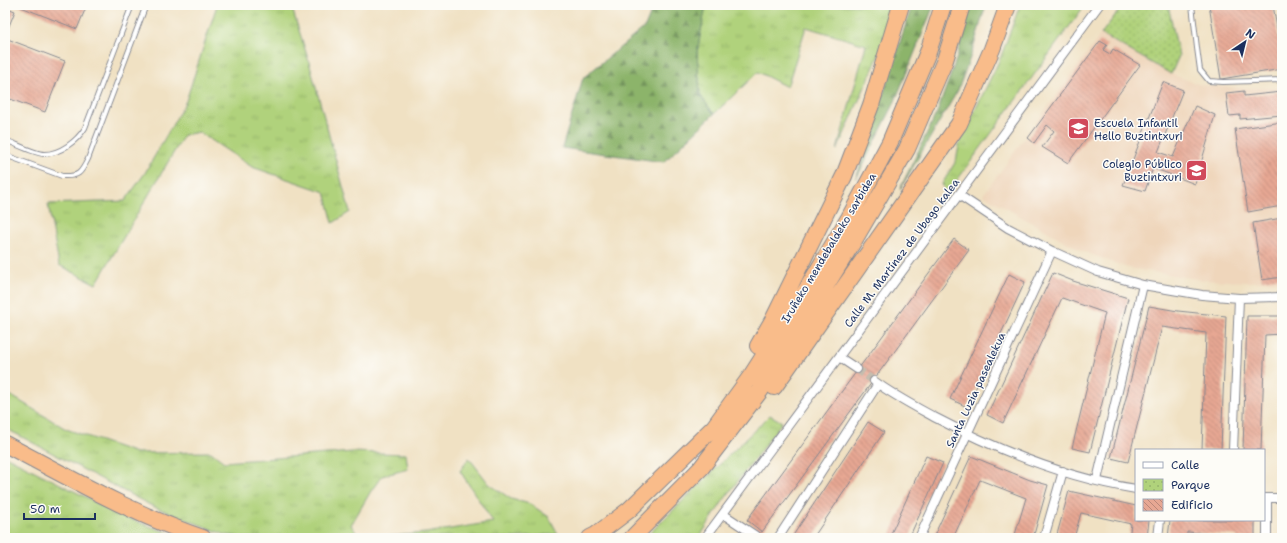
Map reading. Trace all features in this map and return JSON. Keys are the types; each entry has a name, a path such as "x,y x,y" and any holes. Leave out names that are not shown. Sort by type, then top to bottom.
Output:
{"highway":[{"path":"590,538 629,510 674,467 708,424 740,378 774,318 844,176 871,105 901,5"},
{"name":"Iruñeko mendebaldeko sarbidea","path":"674,467 714,427 751,376 808,287 890,142 928,52 943,5"},
{"name":"Iruñeko mendebaldeko sarbidea","path":"701,468 760,391 853,242 907,149 945,60 962,5"},
{"path":"900,208 946,134 971,88 988,38 997,5"},
{"path":"632,538 701,468 728,448 762,405 959,124 992,48 1008,5"},
{"path":"5,444 145,515 203,538"}],"street":[{"name":"Calle M. Martínez de Ubago kalea","path":"705,538 1099,5"},
{"path":"959,195 1008,228 1052,251 1098,272 1143,285 1202,295 1239,298 1282,297"},
{"name":"Santa Luzia pasealekua","path":"920,538 1052,251"},
{"path":"1097,480 1143,285"},
{"path":"1233,449 1239,298"},
{"path":"839,357 857,369"},
{"path":"778,538 876,383 902,399 967,434 1015,456 1064,471 1135,489"},
{"path":"1044,538 1064,471"},
{"path":"1267,538 1266,498 1282,498"},
{"path":"723,514 759,538"},
{"path":"1158,538 1160,521"}],"lane":[{"path":"5,140 42,154 54,152 69,145 80,136 85,128 132,5"},
{"path":"5,154 62,176 72,177 79,173 88,159 146,5"},
{"path":"1192,5 1196,48 1200,70 1209,81 1230,82 1282,80"}],"shaded area":[{"name":"Colegio Público Buztintxuri","path":"1101,34 1171,74 1201,85 1239,88 1282,88 1282,281 1247,282 1203,280 1128,268 1082,251 983,195"}],"green space":[{"path":"217,5 291,5 309,62 350,212 333,223 325,192 252,167 199,132 184,135 96,284 59,265 48,204 125,201 145,173 186,101"},
{"path":"654,5 706,5 697,52 700,95 714,114 664,162 562,148 583,78 645,27"},
{"path":"706,5 901,5 837,150 866,45 806,27 787,87 758,72 714,114 700,95 697,52"},
{"path":"912,5 934,5 893,106 856,179"},
{"path":"970,5 986,5 971,55 958,90 900,189 938,110 957,57"},
{"path":"1020,5 1085,5 947,194 942,184 956,161 960,141 1000,59"},
{"path":"1123,5 1168,5 1179,56 1171,74 1101,34"},
{"path":"5,392 66,429 136,453 211,452 224,462 352,452 406,454 408,469 382,476 371,491 351,525 360,538 244,538 226,535 152,506 5,428"},
{"path":"770,415 782,422 723,501 699,538 645,538"},
{"path":"5,456 127,518 182,538 5,538"},
{"path":"469,458 489,484 511,499 530,504 549,517 558,534 516,538 369,538 426,533 493,522 460,471"}],"building":[{"path":"16,5 87,5 77,29"},
{"path":"1209,5 1273,5 1282,58 1282,69 1221,79"},
{"path":"5,7 15,11 5,36"},
{"path":"5,38 65,61 45,112 5,97"},
{"name":"Escuela Infantil Hello Buztintxuri","path":"1100,41 1107,45 1103,50 1110,54 1113,49 1140,65 1068,163 1042,147 1054,131 1047,125 1034,143 1028,138"},
{"path":"1163,82 1183,90 1158,152 1173,157 1195,106 1215,115 1195,184 1153,168 1145,191 1123,185"},
{"path":"1244,91 1244,96 1282,92 1282,115 1240,119 1240,115 1229,116 1226,93"},
{"path":"1282,122 1282,206 1248,212 1235,129"},
{"path":"1282,218 1282,277 1262,280 1253,223"},
{"path":"954,239 969,250 762,532 747,520"},
{"path":"1053,273 1073,281 1128,298 1090,452 1072,448 1105,313 1062,298 1003,423 987,415"},
{"path":"1009,274 1025,282 967,407 950,399"},
{"path":"1149,306 1178,311 1226,316 1221,449 1202,449 1206,333 1162,327 1128,462 1111,458"},
{"path":"1247,316 1282,316 1282,334 1265,335 1261,449 1243,449"},
{"path":"868,422 884,432 813,538 792,537"},
{"path":"926,456 943,463 909,538 889,538"},
{"path":"971,456 1030,480 1048,485 1033,538 1014,538 1026,498 980,480 953,538 933,538"},
{"path":"1069,491 1135,506 1135,521 1149,521 1147,538 1129,538 1131,524 1081,513 1074,538 1056,538"},
{"path":"1170,521 1255,521 1255,538 1237,538 1237,536 1187,532 1187,538 1168,538"}],"tunnel":[{"path":"857,369 874,381"}],"place":[{"name":"Escuela Infantil Hello Buztintxuri","path":"1079,129"},
{"name":"Colegio Público Buztintxuri","path":"1197,170"}]}
